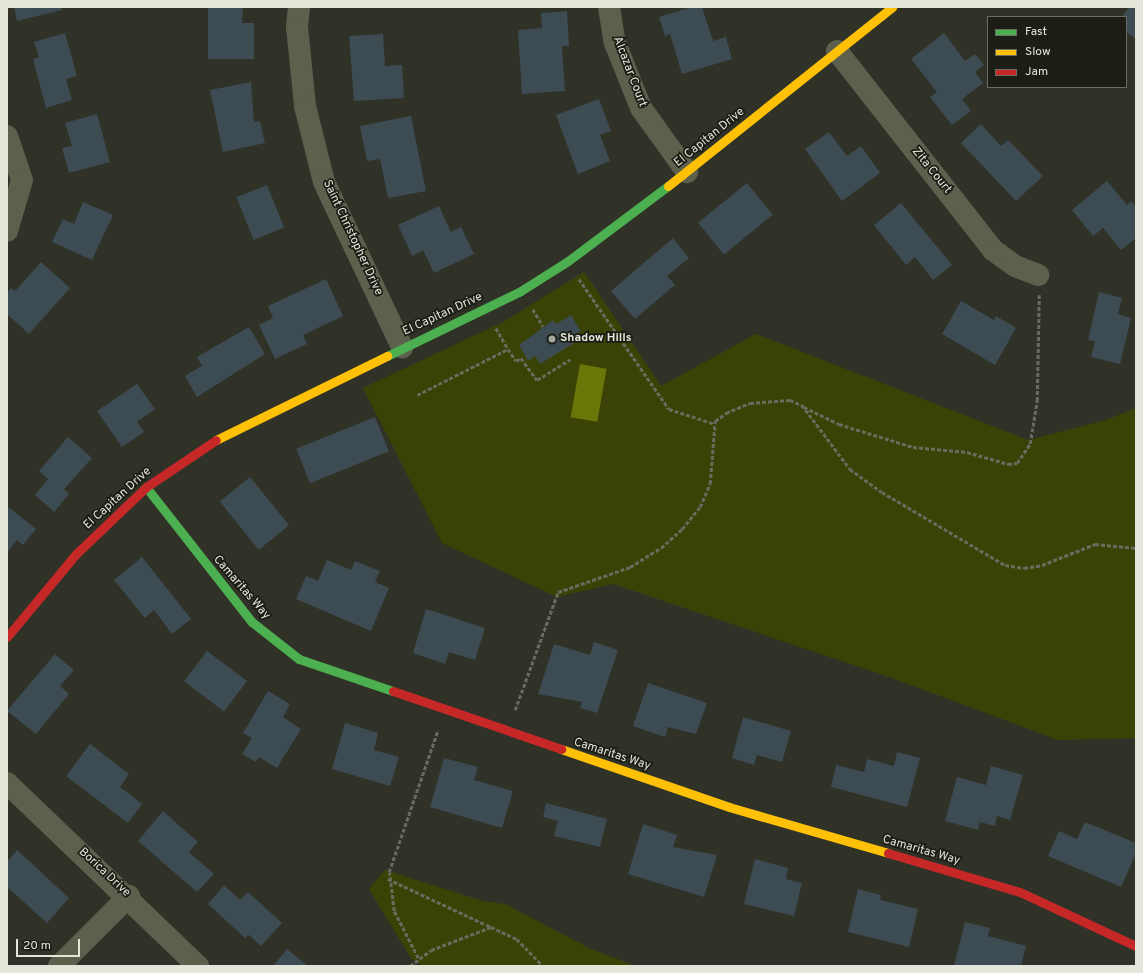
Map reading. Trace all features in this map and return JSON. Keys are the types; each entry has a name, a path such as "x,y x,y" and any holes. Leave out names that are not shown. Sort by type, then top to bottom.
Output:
{"street":[{"name":"Saint Christopher Drive","path":"299,7 297,27 305,106 324,182 402,347"},
{"name":"Alcazar Court","path":"610,7 615,43 641,108 687,172"},
{"name":"El Capitan Drive","path":"7,637 76,554 146,487 219,438 402,347 519,292 591,246 687,172 892,7"},
{"name":"Zita Court","path":"837,51 993,250 1016,266 1038,275"},
{"path":"7,136 22,180 7,231"},
{"name":"Camaritas Way","path":"146,487 252,622 299,659 507,733 729,807 1020,892 1136,946"},
{"name":"Borica Drive","path":"7,783 129,896 198,966"},
{"path":"59,966 129,896"}],"path":[{"path":"507,733 558,592 630,567 661,548 682,529 700,507 710,484 715,424 726,413 750,403 790,400 839,424 913,447 967,452 1008,464 1017,463 1030,444 1037,401 1038,275"},
{"path":"579,279 669,409 715,424"},
{"path":"532,307 543,326"},
{"path":"496,328 516,361 521,358 536,380 570,359"},
{"path":"417,395 508,349"},
{"path":"802,406 850,469 882,492 1005,564 1024,568 1042,564 1096,544 1136,548"},
{"path":"418,958 394,911 388,879 444,711"},
{"path":"388,879 517,939 544,966"},
{"path":"410,966 418,958 491,926"}],"shaded area":[{"path":"584,272 661,386 756,334 1028,440 1106,420 1136,408 1136,738 1058,740 892,678 613,584 557,597 442,543 363,388 503,322"},
{"path":"580,364 607,369 597,422 571,417"},
{"path":"385,870 483,901 505,904 591,949 636,966 423,966 411,958 369,889"}],"building":[{"path":"14,7 61,7 62,10 17,21"},
{"path":"208,7 243,7 242,23 254,23 254,59 208,59"},
{"path":"692,7 702,7 713,41 726,37 732,59 682,74 670,34 665,36 659,17"},
{"path":"1129,7 1136,7 1136,39 1127,33 1127,16 1123,16"},
{"path":"567,11 569,46 562,46 565,91 522,94 518,30 542,28 541,13"},
{"path":"65,33 77,76 66,79 72,100 46,108 33,59 39,57 34,42"},
{"path":"944,33 965,61 975,54 984,65 975,72 983,83 962,99 971,111 952,125 930,97 937,92 911,59"},
{"path":"383,34 385,66 402,65 404,98 354,101 349,36"},
{"path":"251,82 254,122 260,121 265,143 223,152 210,90"},
{"path":"599,99 611,131 600,135 610,161 578,174 556,115"},
{"path":"97,114 110,162 69,173 62,148 72,146 65,123"},
{"path":"411,116 426,191 388,198 380,159 367,161 360,126"},
{"path":"981,124 1001,146 1008,140 1043,176 1016,201 961,143"},
{"path":"829,132 847,156 861,146 880,173 842,201 805,149"},
{"path":"1107,181 1127,205 1131,201 1136,207 1136,238 1121,250 1103,228 1093,236 1072,210"},
{"path":"747,183 773,215 724,255 698,223"},
{"path":"267,185 284,228 254,240 236,197"},
{"path":"83,202 113,215 92,260 52,242 63,219 74,224"},
{"path":"901,203 952,265 933,280 915,257 906,265 874,225"},
{"path":"439,206 451,232 461,227 474,254 434,273 423,250 412,256 398,225"},
{"path":"673,238 689,258 667,276 675,285 635,319 611,291"},
{"path":"41,262 70,288 29,334 7,314 7,293 11,288 15,291"},
{"path":"326,279 343,316 303,335 307,344 275,359 259,325 273,318 268,306"},
{"path":"1099,292 1122,298 1118,314 1131,318 1120,364 1091,357 1095,341 1088,340"},
{"path":"961,301 994,320 996,316 1016,328 995,365 942,334"},
{"name":"Shadow Hills","path":"571,315 581,331 573,336 576,342 540,364 535,356 528,361 519,345 553,320 556,324"},
{"path":"249,327 265,354 197,397 185,376 202,366 197,357"},
{"path":"137,384 155,409 137,422 144,432 122,447 97,411"},
{"path":"375,417 389,451 310,483 296,449"},
{"path":"68,437 92,458 64,489 69,494 54,512 35,495 48,479 39,471"},
{"path":"250,477 289,525 259,550 220,502"},
{"path":"7,506 36,529 23,545 17,540 7,553"},
{"path":"142,557 191,619 172,634 154,610 145,618 114,580"},
{"path":"327,560 351,570 355,561 380,571 375,582 389,588 371,631 296,599 306,576 318,581"},
{"path":"426,609 485,628 475,660 449,652 445,664 413,653"},
{"path":"594,642 618,650 597,713 580,708 582,702 538,694 554,644 590,655"},
{"path":"207,651 247,681 224,711 184,681"},
{"path":"55,654 74,670 60,686 69,694 36,734 7,711"},
{"path":"648,683 707,703 696,734 668,727 665,737 633,726"},
{"path":"268,691 290,704 283,717 301,729 277,768 259,757 256,762 242,754 252,738 243,733"},
{"path":"743,717 791,731 782,762 757,755 754,765 732,758"},
{"path":"345,723 378,733 374,750 399,757 390,786 332,769"},
{"path":"90,744 129,774 120,787 142,804 128,823 66,776"},
{"path":"897,752 920,758 907,807 831,787 836,765 864,772 867,759 894,766"},
{"path":"444,758 478,767 474,780 513,791 502,828 430,807"},
{"path":"991,766 1023,775 1010,820 997,816 995,826 980,822 978,830 945,821 957,777 986,785"},
{"path":"546,803 607,819 600,847 554,836 558,821 543,817"},
{"path":"163,811 198,842 189,852 214,874 197,892 138,841"},
{"path":"1085,822 1136,843 1136,853 1121,887 1048,856 1059,831 1077,839"},
{"path":"643,824 677,835 673,847 717,855 704,897 628,874"},
{"path":"17,850 69,898 47,923 7,887 7,862"},
{"path":"755,859 788,868 786,879 802,883 794,916 744,904"},
{"path":"224,885 240,900 248,892 282,923 261,946 249,935 245,938 208,904"},
{"path":"858,889 881,895 880,900 918,909 909,947 848,932"},
{"path":"965,922 990,928 988,936 1026,946 1021,966 954,966"},
{"path":"287,949 308,966 273,966"}],"traffic: fast":[{"path":"387,356 519,292 568,261 668,186"},
{"path":"146,487 252,622 299,659 393,691"}],"traffic: slow":[{"path":"668,186 892,7"},
{"path":"216,440 387,356"},
{"path":"561,749 729,807 888,853"}],"traffic: jam":[{"path":"7,637 76,554 146,487 216,440"},
{"path":"393,691 561,749"},
{"path":"888,853 1020,892 1136,946"}],"place":[{"name":"Shadow Hills","path":"552,339"}]}
